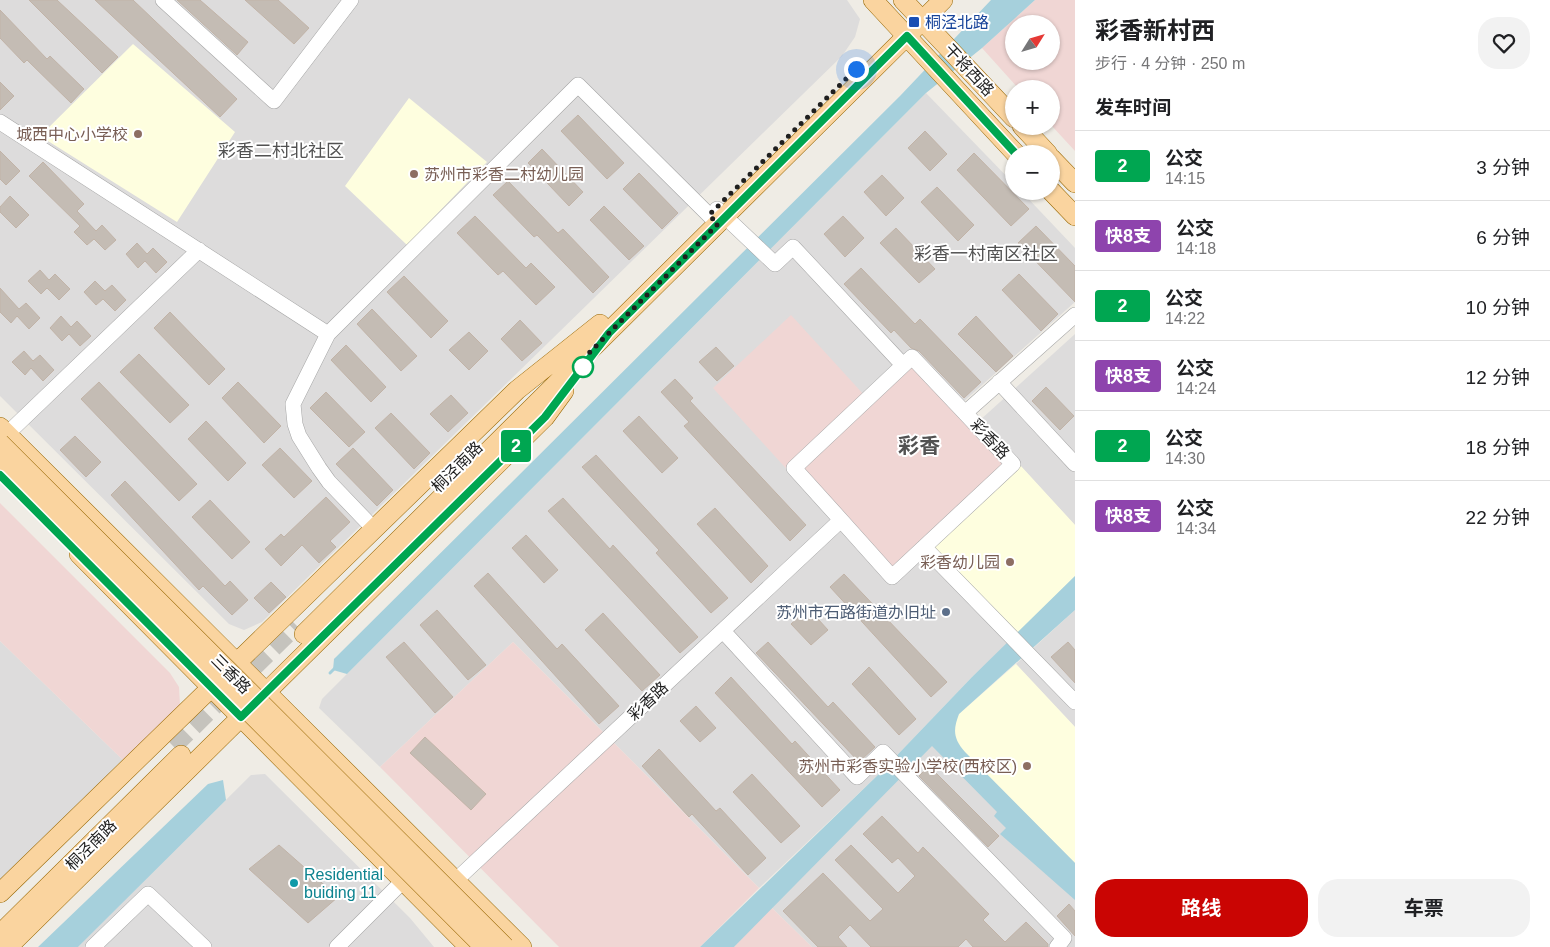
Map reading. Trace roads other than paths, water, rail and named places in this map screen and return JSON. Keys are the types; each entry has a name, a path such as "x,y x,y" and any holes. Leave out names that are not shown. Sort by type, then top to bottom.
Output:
{"main road":[{"name":"干将西路","path":"873,0 1008,145"},
{"path":"916,8 943,0"},
{"name":"干将西路","path":"916,8 944,44 1005,108"},
{"name":"桐泾南路","path":"296,633 902,32 916,8"},
{"path":"1030,135 1040,145"},
{"path":"1060,167 1075,183"},
{"path":"1060,200 1075,216"},
{"path":"0,893 180,747 241,717 266,692 296,633 374,529 517,390 604,328"},
{"path":"8,947 180,747 211,688 236,663 296,633 545,417 604,328"},
{"path":"2,435 266,692 522,947"},
{"name":"三香路","path":"2,435 505,947"},
{"name":"三香路","path":"0,462 484,947"},
{"path":"0,475 469,947"},
{"name":"桐泾南路","path":"0,916 180,747"},
{"name":"桐泾南路","path":"0,934 180,747"}],"street":[{"path":"163,0 274,101 351,0"},
{"path":"374,529 329,482 308,450 295,424 293,404 328,334 578,84 717,216 750,240 774,264 793,247 903,366"},
{"path":"0,122 328,334"},
{"path":"2,435 199,250"},
{"name":"彩香路","path":"965,413 1075,315"},
{"name":"彩香路","path":"912,357 965,413 1013,464 892,577 794,468 912,357"},
{"path":"999,382 1075,464"},
{"name":"彩香路","path":"455,881 841,520"},
{"path":"924,547 1013,636 1075,702"},
{"path":"723,631 857,777 883,752 906,778 1064,938 1057,947"},
{"path":"337,947 403,881"},
{"path":"93,947 148,894 204,947"}],"water":[{"path":"991,0 1035,0 1018,15 1005,15 1005,27 926,93 347,674 333,670 334,659 900,96"},
{"path":"1075,576 1075,610 959,714 955,734 965,752 1075,863 1075,900 1000,834 1006,828 994,816 997,812 932,746 734,947 700,947 881,772 972,677"},
{"path":"223,780 226,800 78,947 38,947 208,784"}],"waterway":[{"path":"330,673 335,668"}],"tunnel":[{"path":"173,746 296,625"}],"place":[{"name":"桐泾北路","path":"914,22"},
{"name":"城西中心小学校","path":"138,134"},
{"name":"苏州市彩香二村幼儿园","path":"414,174"},
{"name":"彩香幼儿园","path":"1010,562"},
{"name":"苏州市石路街道办旧址","path":"946,612"},
{"name":"苏州市彩香实验小学校(西校区)","path":"1027,766"},
{"name":"Residential buiding 11","path":"294,883"}],"district":[{"name":"彩香二村北社区","path":"281,151"},
{"name":"彩香一村南区社区","path":"986,254"},
{"name":"彩香","path":"919,445"}]}
